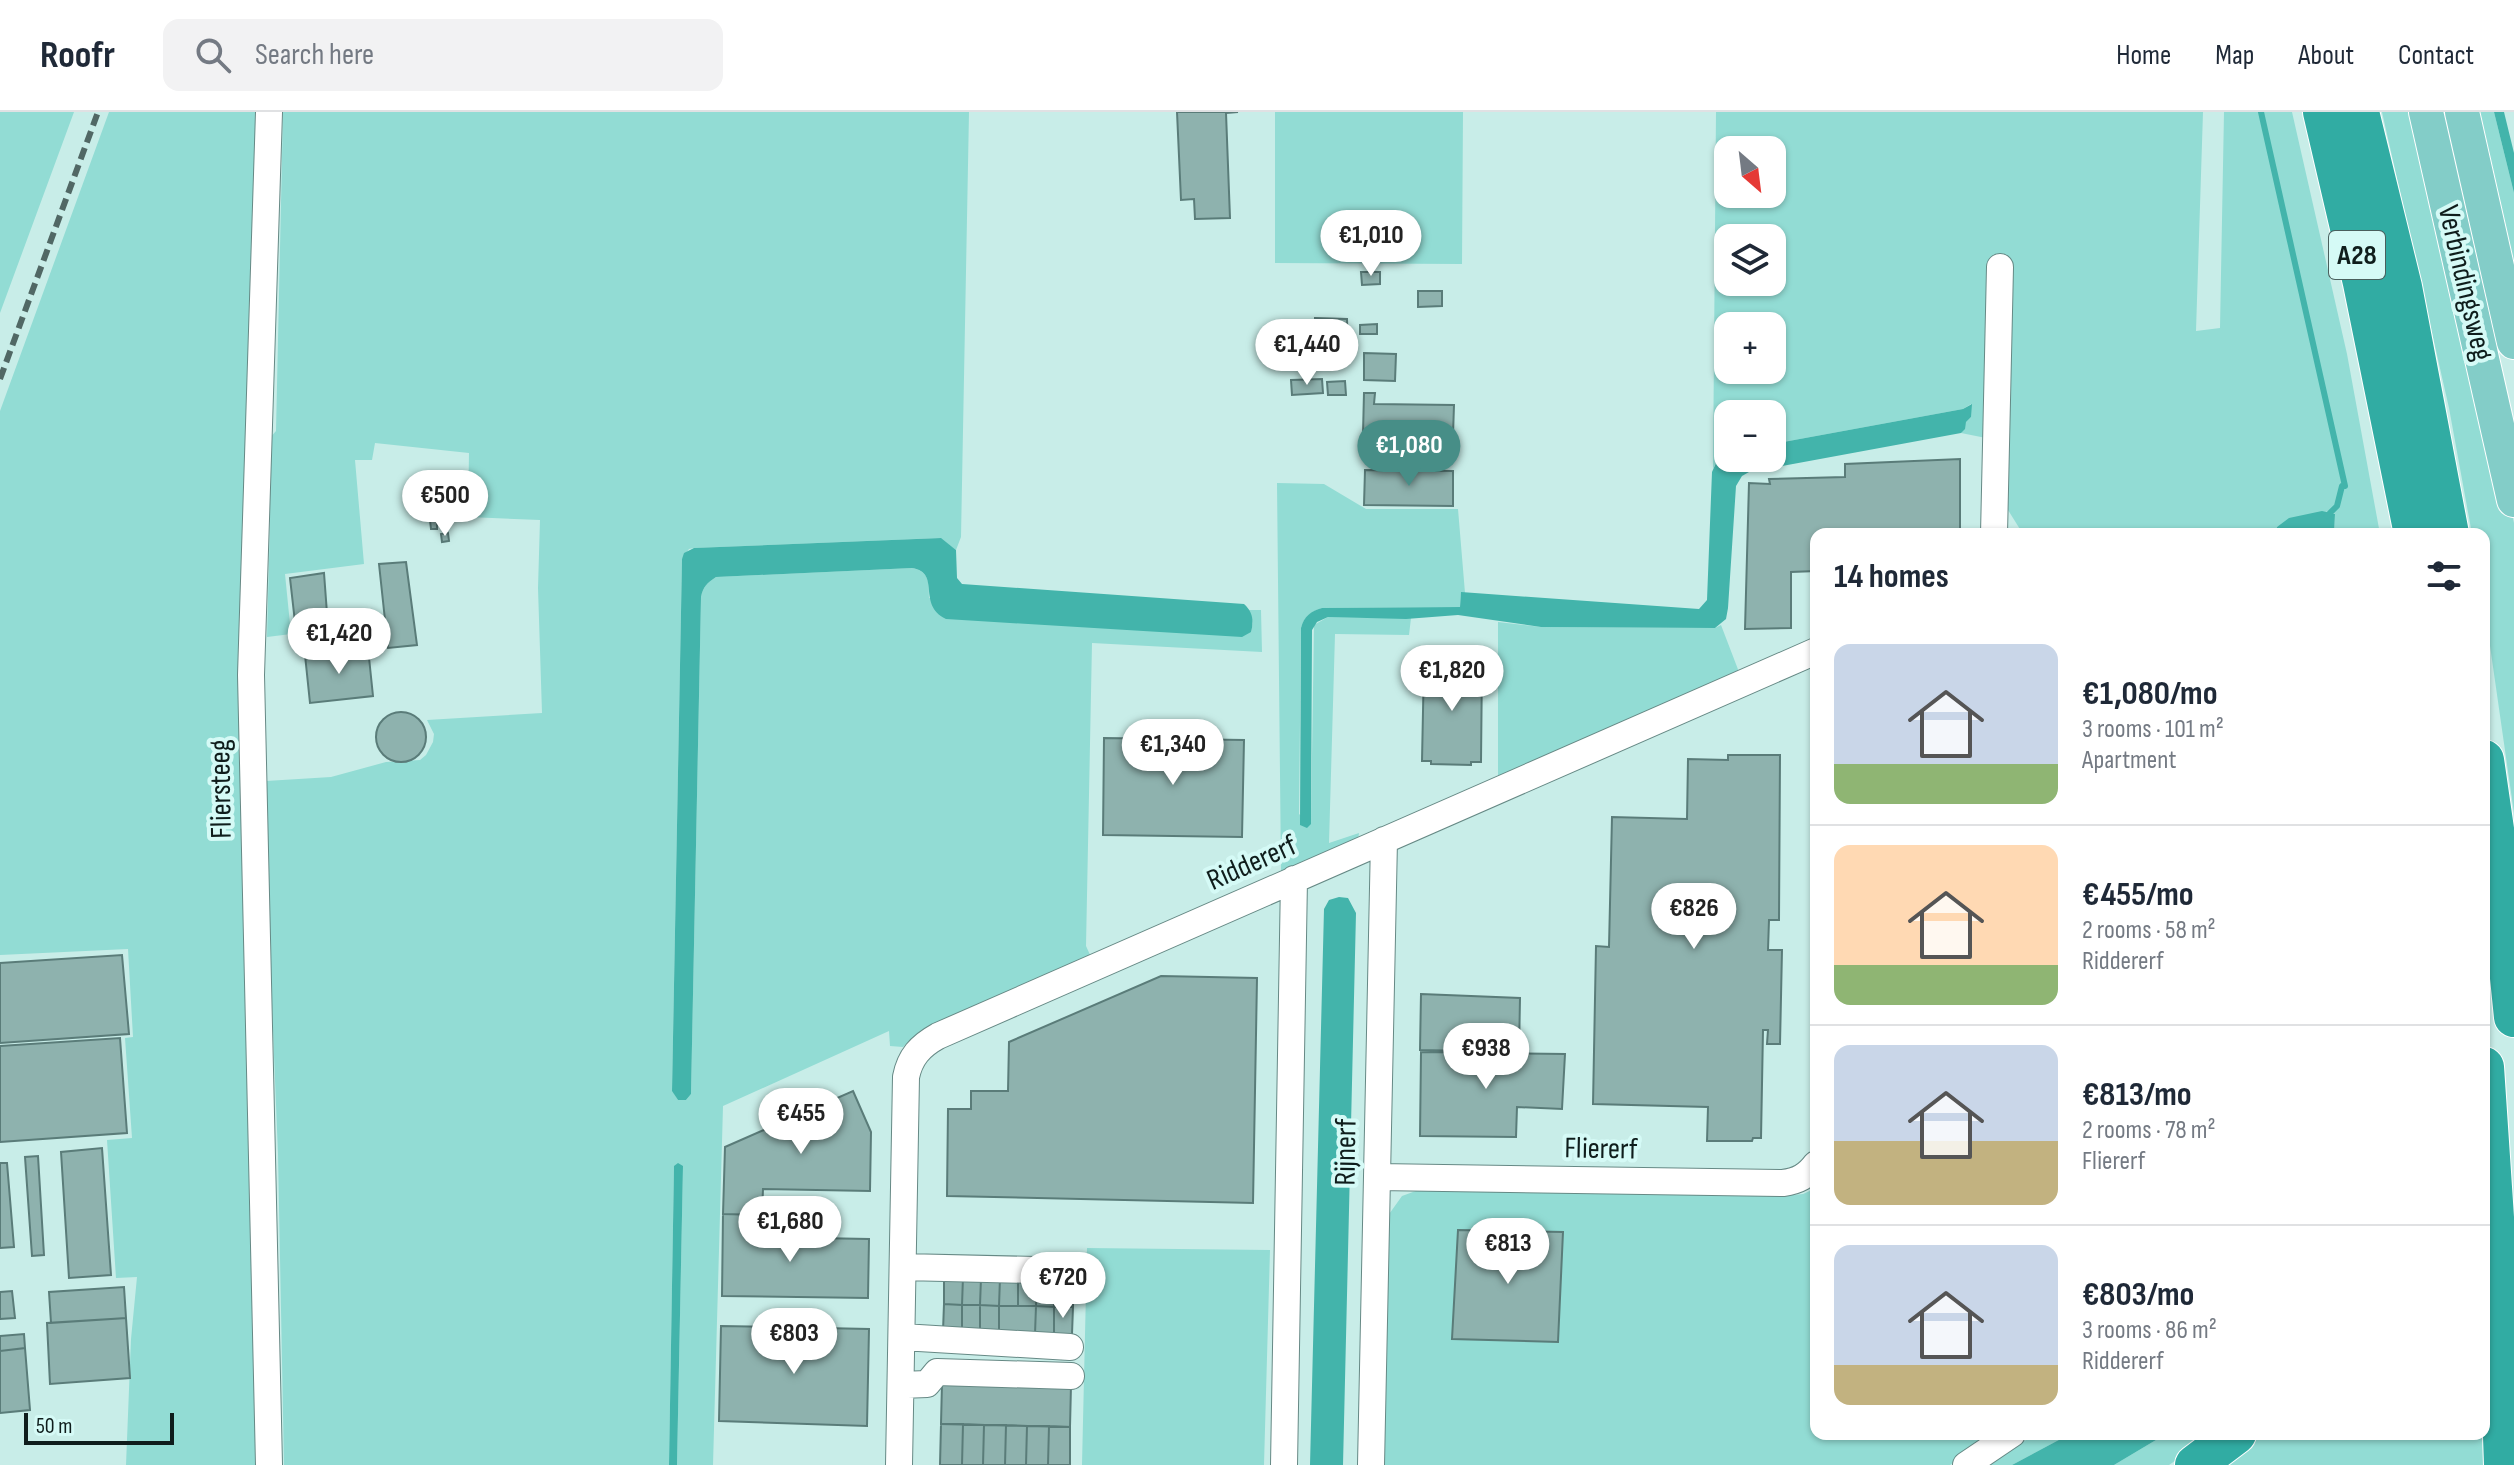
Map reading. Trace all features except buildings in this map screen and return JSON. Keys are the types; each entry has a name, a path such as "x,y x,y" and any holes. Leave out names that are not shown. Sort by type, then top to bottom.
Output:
{"highway":[{"name":"A28","path":"2323,112 2388,399 2413,528"},
{"name":"A28","path":"2359,112 2402,287 2448,528"},
{"path":"2490,802 2514,1017"},
{"path":"2490,1157 2504,1465"},
{"path":"2195,1465 2228,1440"}],"main road":[{"name":"Verbindingsweg","path":"2426,112 2514,500"},
{"name":"Verbindingsweg","path":"2462,112 2514,342"}],"street":[{"name":"Fliersteeg","path":"269,112 251,675 269,1465"},
{"path":"2310,112 2333,150"},
{"path":"1994,528 2000,267"},
{"name":"Riddererf","path":"899,1465 906,1077 911,1060 923,1045 1810,654"},
{"name":"Rijnerf","path":"1371,1465 1384,840"},
{"name":"Rijnerf","path":"1284,1465 1294,879"},
{"name":"Fliererf","path":"1378,1177 1783,1183 1797,1181 1810,1172"},
{"path":"903,1267 1078,1271"},
{"path":"902,1337 1070,1347"},
{"path":"901,1385 927,1384 937,1372 1071,1376"},
{"path":"1966,1465 2003,1440"}],"shaded area":[{"path":"0,112 74,112 0,313"},
{"path":"109,112 258,112 240,754 261,1465 126,1465 137,1277 116,1278 107,1140 132,1138 125,1038 133,1037 128,949 0,955 0,411"},
{"path":"283,112 969,112 961,537 956,550 940,538 694,548 689,549 682,559 672,1090 678,1100 686,1100 691,1094 701,597 710,581 716,577 912,568 927,578 929,598 1251,632 1253,623 1249,610 1261,610 1262,652 1092,643 1086,946 1091,957 919,1032 903,1047 890,1046 889,1031 723,1106 713,1465 677,1465 683,1166 674,1166 669,1465 284,1465 266,781 331,777 386,762 420,760 433,742 434,734 427,720 542,713 538,588 540,520 468,517 469,453 375,443 372,460 355,460 364,564 285,574 291,634 267,637 270,522 266,521 269,439 276,431"},
{"path":"1275,112 1463,112 1462,264 1275,263"},
{"path":"1716,112 2203,112 2196,331 2220,328 2224,112 2292,112 2347,354 2379,528 2334,528 2335,514 2329,511 2277,528 2019,528 2008,510 2011,261 1986,438 1961,433 1971,417 1971,404 1963,409 1786,441 1786,400 1714,400 1713,469 1714,350 1714,384 1786,384 1786,312 1714,312 1714,296 1786,296 1786,224 1715,224 1715,208 1786,208 1786,136 1716,136"},
{"path":"2382,112 2420,112 2514,523 2514,813 2490,646 2490,528 2471,528 2449,408"},
{"path":"2468,112 2494,112 2514,193 2514,310"},
{"path":"2494,112 2504,112 2514,153 2514,193"},
{"path":"1972,404 1971,417 1961,433 1786,465 1786,441 1963,409"},
{"path":"1714,468 1714,472 1749,472 1742,476 1736,486 1728,608 1726,619 1715,628 1541,627 1458,615 1406,619 1328,617 1317,622 1312,630 1311,824 1307,828 1300,825 1301,628 1311,612 1322,608 1460,607 1461,592 1699,609 1707,600"},
{"path":"1277,483 1324,484 1366,509 1458,509 1465,593 1461,593 1460,607 1322,608 1304,620 1301,628 1299,814 1311,824 1314,625 1328,617 1411,618 1409,635 1335,634 1329,843 1359,833 1358,840 1281,872"},
{"path":"2322,511 2335,514 2334,528 2277,528 2289,518"},
{"path":"941,538 956,550 957,578 962,584 1244,604 1252,617 1251,632 1242,637 946,619 932,605 926,576 912,568 716,577 710,581 701,597 691,1094 686,1100 678,1100 672,1091 684,553 694,548"},
{"path":"1498,622 1541,627 1715,628 1721,625 1739,672 1498,777"},
{"path":"1348,898 1356,913 1343,1465 1310,1465 1324,909 1329,900"},
{"path":"678,1163 683,1166 677,1465 669,1465 674,1166"},
{"path":"1424,1188 1794,1195 1810,1191 1810,1440 1984,1440 1950,1465 1380,1465 1387,1217 1402,1196"},
{"path":"1087,1248 1270,1250 1264,1465 1082,1465"},
{"path":"2026,1440 2059,1440 2012,1465 1984,1465"},
{"path":"2059,1440 2156,1440 2114,1465 2012,1465"},
{"path":"2156,1440 2205,1440 2169,1465 2114,1465"},
{"path":"2240,1440 2483,1440 2484,1465 2208,1465"}],"waterway":[{"path":"2261,112 2345,486 2342,486 2337,506 2327,516"}],"railway":[{"path":"0,379 98,112"}]}
